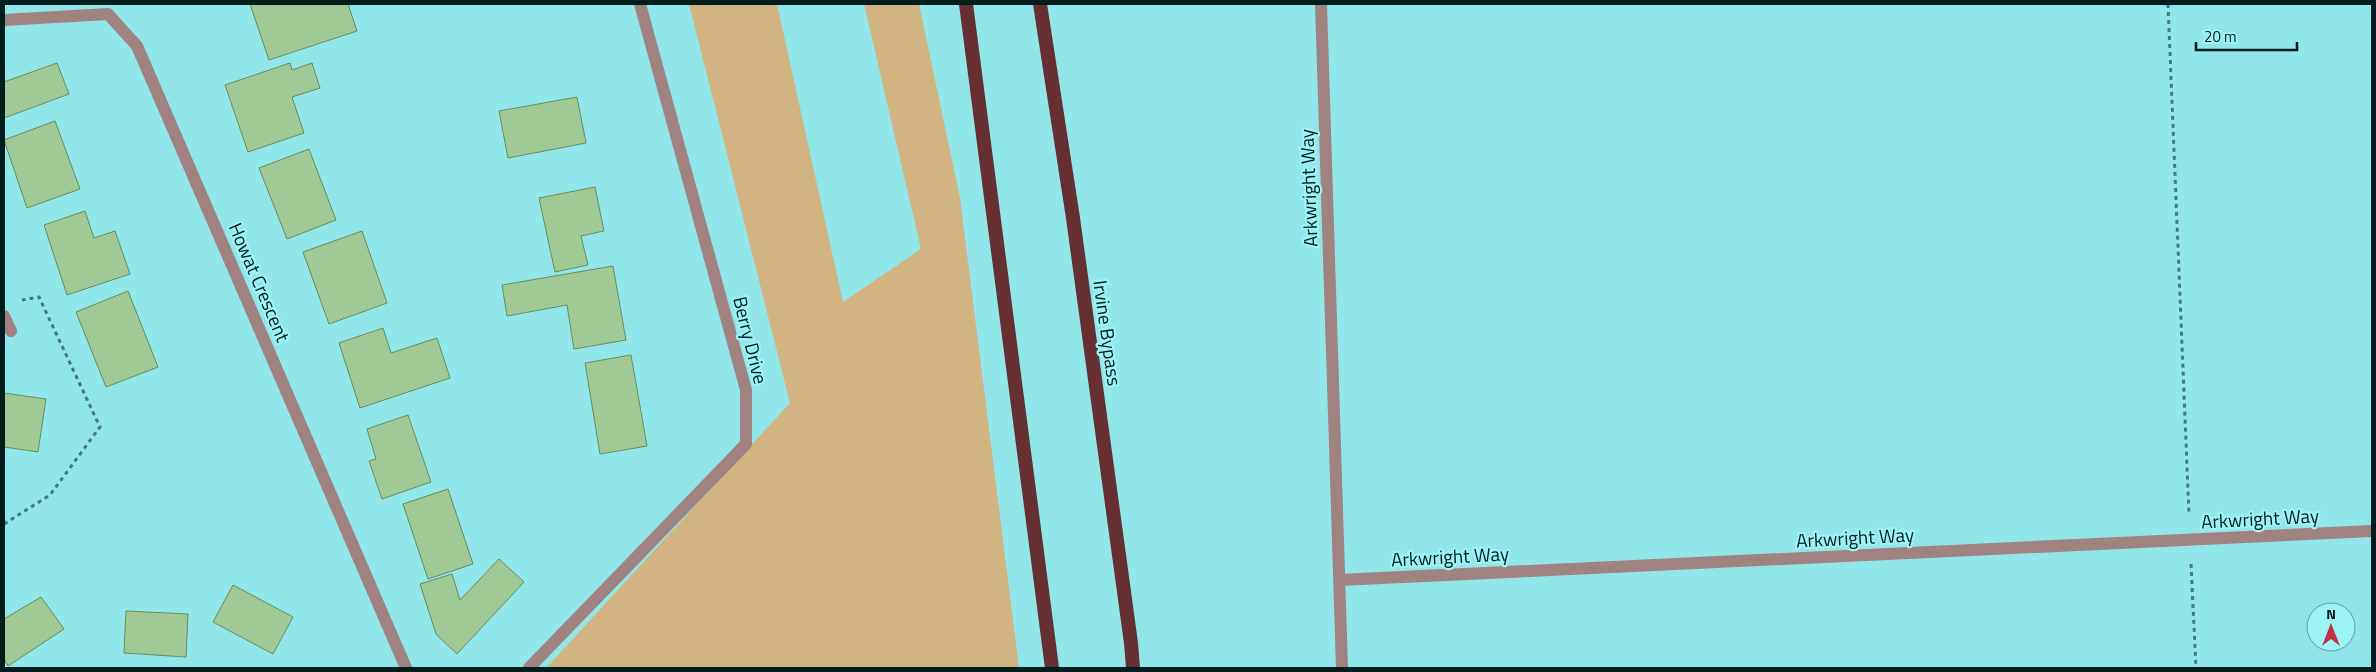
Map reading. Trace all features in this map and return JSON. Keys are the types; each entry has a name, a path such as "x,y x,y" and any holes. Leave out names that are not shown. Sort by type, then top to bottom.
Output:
{"highway":[{"path":"966,4 1052,668"},
{"name":"Irvine Bypass","path":"1040,4 1073,218 1132,643 1133,668"}],"street":[{"name":"Berry Drive","path":"529,668 746,444 746,390 640,4"},
{"name":"Arkwright Way","path":"1321,4 1342,668"},
{"name":"Howat Crescent","path":"4,20 108,14 137,46 406,668"},
{"path":"4,316 11,331"},
{"name":"Arkwright Way","path":"1340,580 2372,531"}],"path":[{"path":"2168,4 2196,668"},
{"path":"4,524 50,494 100,427 39,296 13,301"}],"shaded area":[{"path":"689,4 777,4 843,302 921,249 864,4 919,4 960,198 1019,668 546,668 790,403"}],"building":[{"path":"250,4 348,4 357,31 269,60"},
{"path":"57,63 69,94 4,118 4,82"},
{"path":"290,63 292,70 312,63 320,88 292,97 304,133 248,152 225,85"},
{"path":"577,97 586,143 508,158 499,111"},
{"path":"55,121 80,189 27,208 4,140"},
{"path":"309,149 336,220 287,239 259,168"},
{"path":"595,187 604,231 581,236 588,265 555,272 539,198"},
{"path":"85,211 94,238 115,231 130,274 67,295 44,225"},
{"path":"362,231 387,303 329,324 303,252"},
{"path":"613,266 626,340 574,349 567,305 507,316 502,285"},
{"path":"128,291 158,367 106,387 76,312"},
{"path":"383,328 391,353 437,338 450,378 360,408 339,343"},
{"path":"631,355 647,446 600,454 585,363"},
{"path":"4,393 46,399 38,452 4,447"},
{"path":"408,415 431,482 382,499 369,461 376,459 367,429"},
{"path":"448,489 473,564 428,579 403,504"},
{"path":"499,559 524,582 457,654 436,634 420,584 452,574 460,600"},
{"path":"233,585 293,617 273,654 213,622"},
{"path":"41,597 64,629 8,666 4,659 4,619"},
{"path":"126,611 188,614 186,657 124,653"}]}
